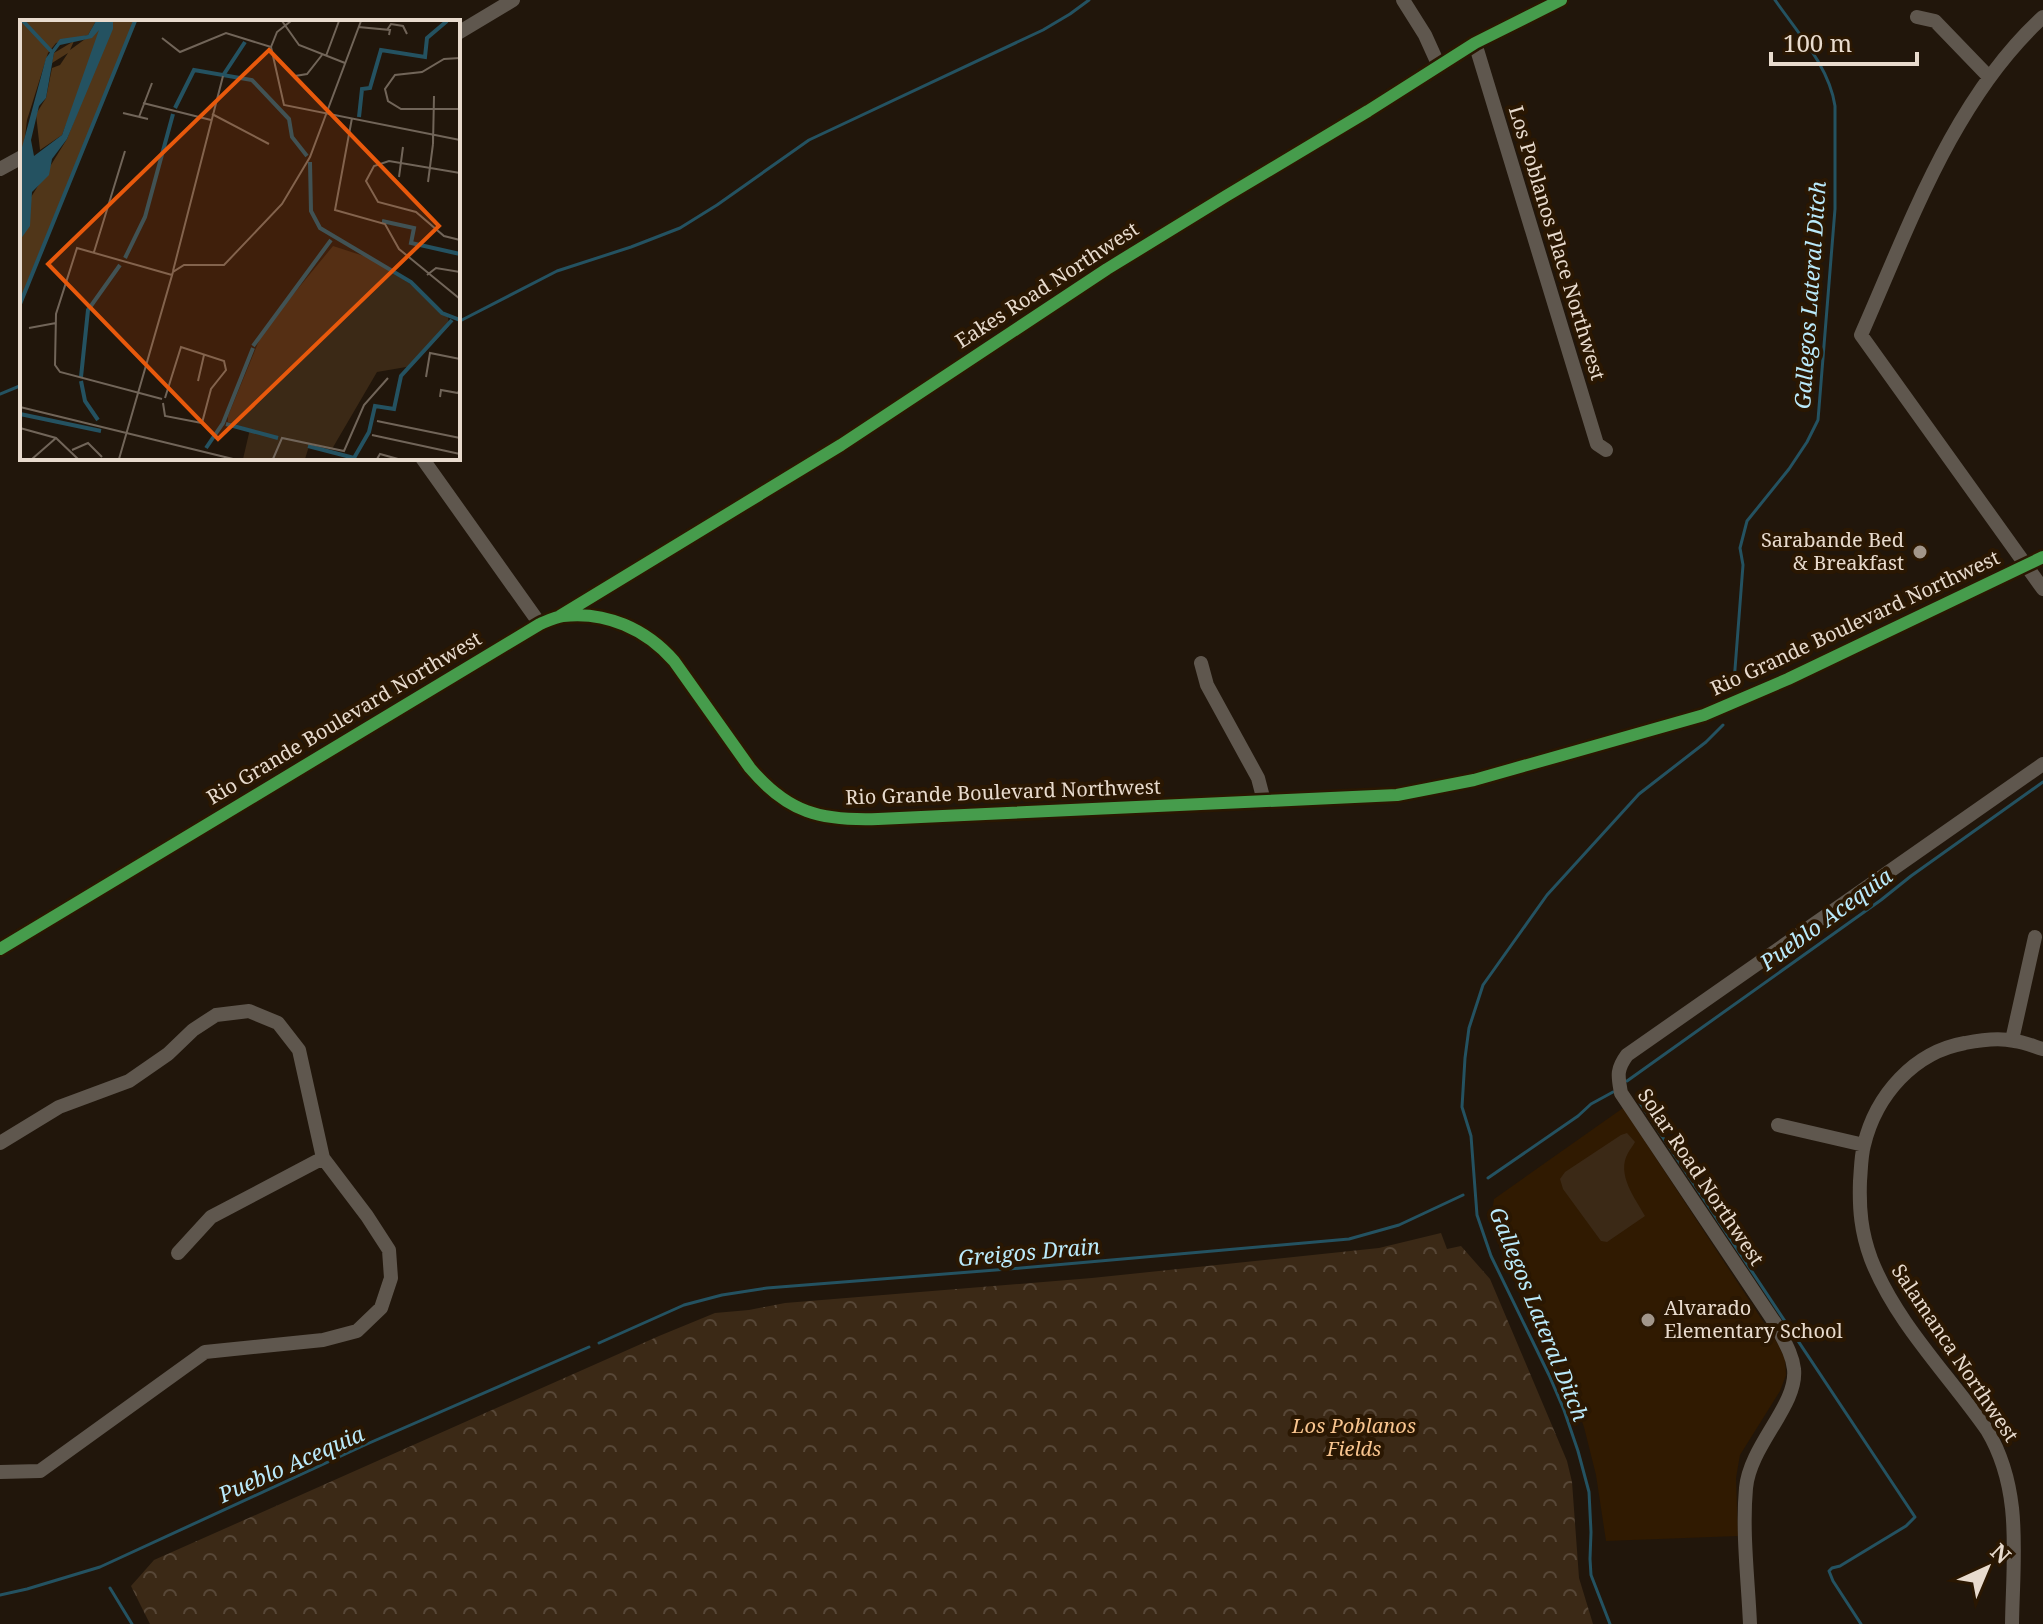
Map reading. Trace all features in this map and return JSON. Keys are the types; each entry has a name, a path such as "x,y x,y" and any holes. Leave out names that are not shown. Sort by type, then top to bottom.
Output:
{"street":[{"path":"460,32 513,0"},
{"path":"1403,0 1425,35 1439,66"},
{"name":"Eakes Road Northwest","path":"560,616 841,445 1107,269 1475,43 1561,0"},
{"path":"1917,17 1935,21 1989,77"},
{"path":"2043,17 1989,77 1943,154 1861,335 2043,589"},
{"name":"Los Poblanos Place Northwest","path":"1475,43 1597,444 1606,450"},
{"path":"0,169 20,158"},
{"path":"423,460 540,624"},
{"name":"Rio Grande Boulevard Northwest","path":"0,949 540,624 560,616 592,615 646,634 674,661 764,784 811,814 856,820 1397,795 1430,790 1704,715 1774,686 2043,557"},
{"path":"1201,663 1207,685 1258,778 1264,801"},
{"name":"Solar Road Northwest","path":"1750,1624 1746,1486 1751,1465 1788,1400 1794,1383 1794,1368 1790,1352 1775,1323 1621,1093 1618,1077 1620,1065 1627,1055 2043,764"},
{"path":"2012,1040 2035,937"},
{"path":"0,1143 59,1107 129,1081 216,1015 249,1011 278,1023 299,1050 323,1158 389,1250 391,1278 381,1308 357,1331 323,1340 205,1352 40,1471 0,1472"},
{"name":"Salamanca Northwest","path":"2012,1624 2013,1516 2005,1470 1987,1430 1900,1314 1878,1276 1861,1228 1860,1193 1864,1145 1875,1116 1886,1094 1916,1063 1952,1045 1975,1041 2012,1040 2043,1049"},
{"path":"1778,1125 1864,1145"},
{"path":"178,1253 211,1217 323,1158"}],"shaded area":[{"name":"Alvarado Elementary School","path":"1623,1108 1785,1359 1786,1375 1780,1391 1740,1455 1736,1478 1738,1536 1606,1541 1596,1475 1584,1427 1569,1385 1521,1295 1491,1218 1494,1199"}],"green space":[{"path":"1627,1133 1635,1142 1625,1161 1625,1177 1645,1216 1607,1242 1601,1241 1563,1189 1560,1179 1565,1172"},
{"name":"Los Poblanos Fields","path":"1441,1233 1447,1249 1461,1246 1490,1279 1567,1461 1572,1482 1579,1578 1593,1624 150,1624 131,1586 154,1560 715,1313 785,1303 1092,1278 1379,1248"}],"waterway":[{"path":"460,321 557,271 680,228 809,140 1043,30 1089,0"},
{"name":"Gallegos Lateral Ditch","path":"1734,682 1743,565 1740,548 1747,521 1789,469 1818,420 1835,209 1835,106 1832,91 1811,50 1775,0"},
{"path":"0,394 20,386"},
{"name":"Gallegos Lateral Ditch","path":"1610,1624 1591,1575 1589,1492 1578,1451 1564,1410 1491,1256 1477,1215 1471,1136 1462,1107 1465,1058 1469,1028 1483,985 1547,895 1639,794 1723,725"},
{"name":"Pueblo Acequia","path":"1627,1081 2043,782"},
{"name":"Pueblo Acequia","path":"1488,1178 1591,1104 1613,1092"},
{"path":"1640,1103 1915,1517 1906,1526 1829,1571 1861,1624"},
{"name":"Greigos Drain","path":"599,1343 684,1305 722,1295 767,1288 1349,1239 1399,1225 1463,1195"},
{"name":"Pueblo Acequia","path":"0,1595 100,1567 367,1444 589,1347"},
{"path":"110,1588 132,1624"}],"cycle path":[{"path":"560,616 841,445 1107,269 1475,43 1561,0"},
{"path":"0,949 540,624 560,617 595,616 624,625 651,640 674,661 750,768 792,804 822,816 878,819 1397,795 1474,780 1704,715 1788,679 2043,557"}],"place":[{"name":"Sarabande Bed & Breakfast","path":"1920,552"},
{"name":"Alvarado Elementary School","path":"1648,1320"}]}
